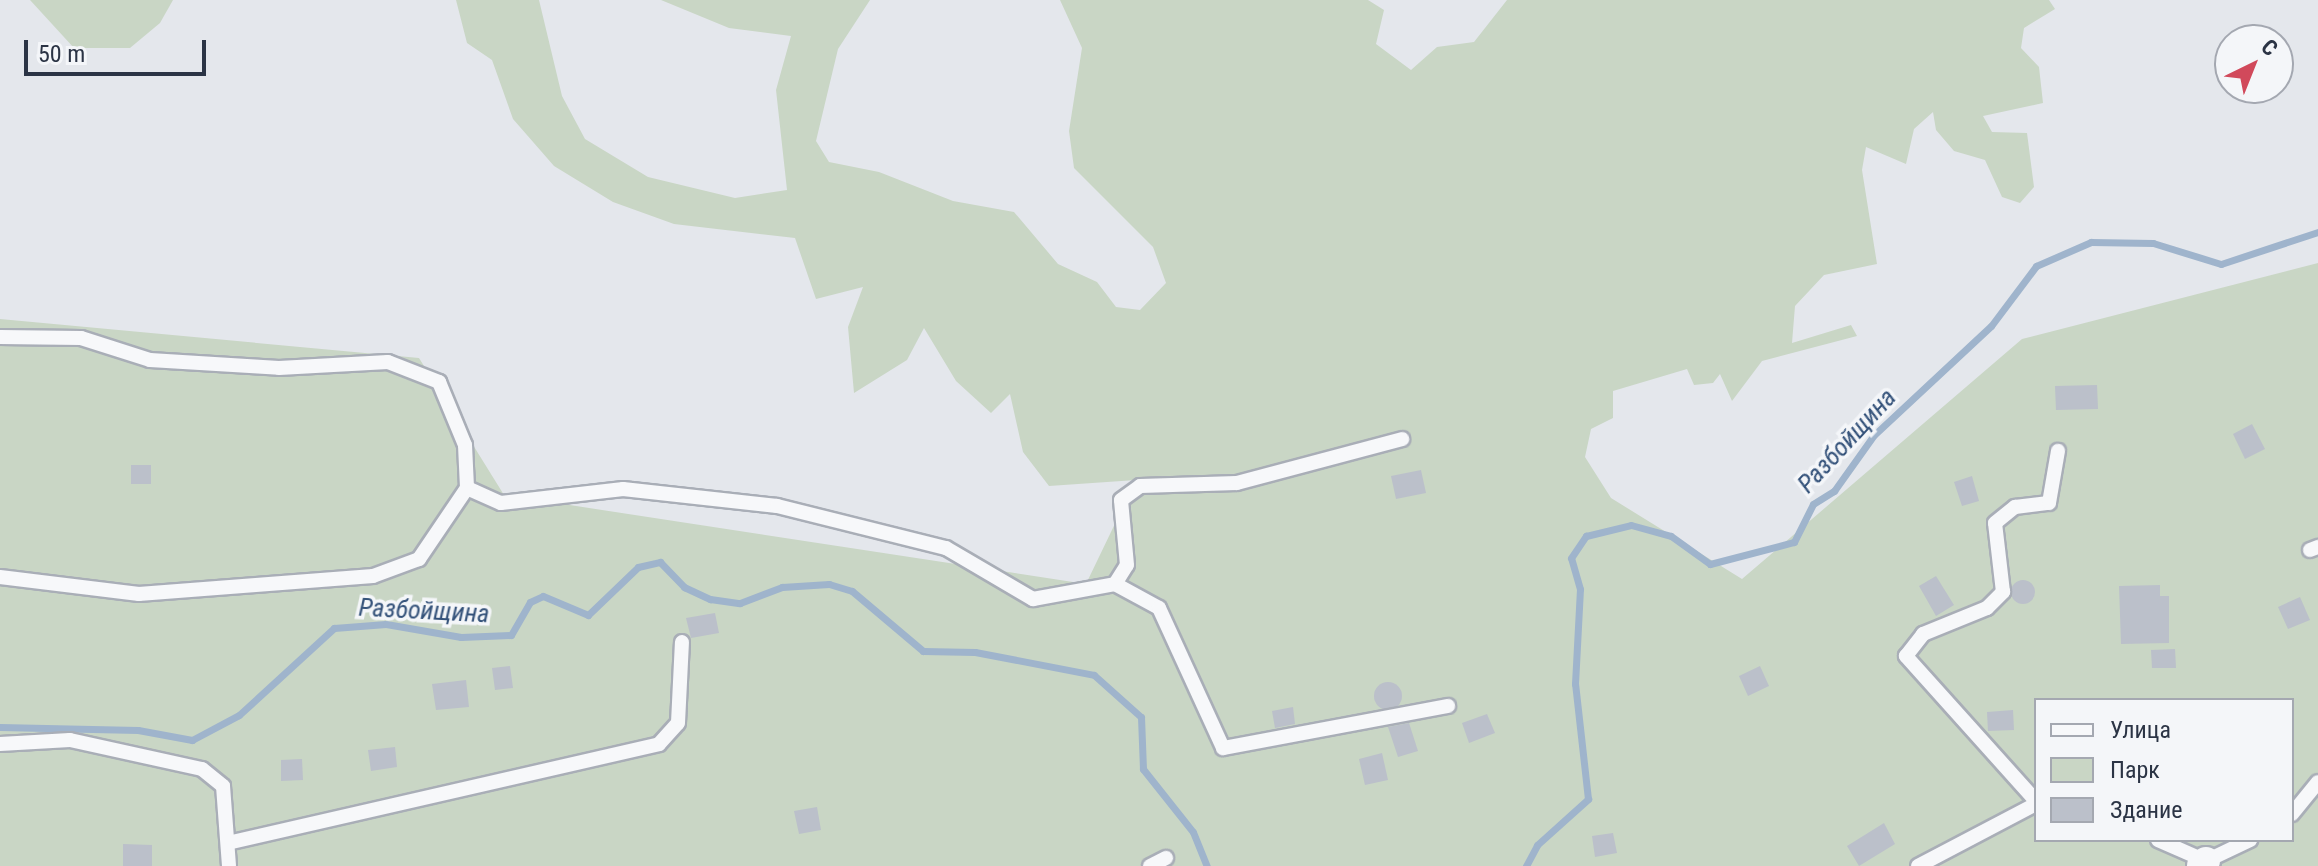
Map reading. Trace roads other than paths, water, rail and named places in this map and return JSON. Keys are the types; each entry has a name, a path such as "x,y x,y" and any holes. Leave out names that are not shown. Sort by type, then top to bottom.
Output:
{"lane":[{"path":"0,337 81,338 150,360 279,368 388,362 439,382 465,445 467,488 419,559 373,576 139,594 0,577"},
{"path":"1115,584 1127,565 1121,500 1140,486 1237,483 1402,439"},
{"path":"2034,801 1906,656 1923,634 1987,608 2003,592 1995,523 2015,507 2049,503 2058,451"},
{"path":"467,488 501,503 623,489 777,506 946,548 1033,599 1115,584 1159,608 1223,748 1448,706"},
{"path":"232,842 659,744 678,723 682,642"},
{"path":"0,744 70,740 202,769 223,786 232,842 229,866"},
{"path":"2294,812 2318,782"},
{"path":"1918,866 2034,804"},
{"path":"2162,842 2203,863 2246,842"},
{"path":"1150,866 1166,858"}],"waterway":[{"name":"Разбойщина","path":"1526,866 1537,845 1588,799 1575,684 1580,589 1571,558 1586,536 1631,525 1671,536 1710,564 1794,542 1813,504 1834,491 1874,435 1991,326 2036,266 2091,242 2153,243 2221,264 2318,232"},
{"name":"Разбойщина","path":"0,727 138,730 192,740 239,715 334,628 386,624 461,637 511,635 530,602 543,596 588,615 638,567 660,562 684,587 710,599 740,603 782,587 829,584 852,591 923,651 975,652 1094,675 1141,717 1143,769 1193,832 1207,866"}]}
